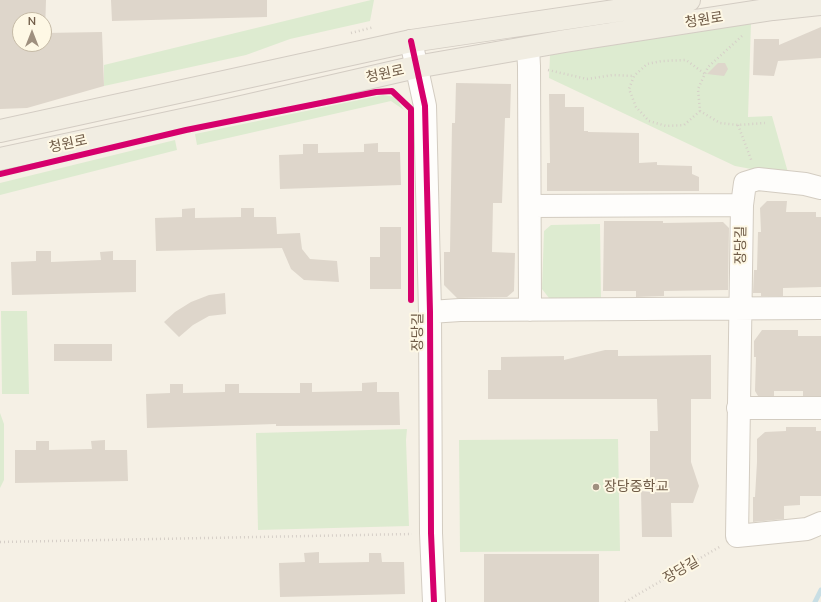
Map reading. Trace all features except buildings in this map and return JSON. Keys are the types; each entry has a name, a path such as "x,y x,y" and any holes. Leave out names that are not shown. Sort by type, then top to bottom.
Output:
{"main road":[{"name":"청원로","path":"0,131 411,41 689,0"},
{"name":"청원로","path":"0,159 416,68 529,57 565,41 773,9 821,4"}],"street":[{"name":"장당길","path":"411,41 425,106 430,312 431,510 434,602"},
{"path":"529,57 530,310"},
{"name":"장당길","path":"737,536 742,205 745,184 758,179"},
{"path":"758,179 805,184 821,188"},
{"name":"장당길","path":"530,206 742,205"},
{"name":"장당길","path":"430,312 821,308"},
{"path":"738,408 821,408"},
{"path":"737,536 807,529 821,523"}],"path":[{"path":"700,111 698,89 708,67 742,36"},
{"path":"529,57 587,79 613,75 634,76"},
{"path":"700,111 684,125 666,126 649,121 636,107 629,89 634,76 647,64 662,61 686,60 705,74"},
{"path":"700,111 720,123 738,125 765,123"},
{"path":"738,125 758,179"},
{"path":"0,541 413,534"}],"green space":[{"path":"374,0 370,21 290,39 246,55 104,86 104,65"},
{"path":"751,23 748,117 772,116 789,176 735,166 549,78 550,55"},
{"path":"383,95 395,97 404,110 391,101 197,145 195,134"},
{"path":"175,140 177,150 0,195 0,183"},
{"path":"600,224 601,299 549,298 542,289 544,231 551,225"},
{"path":"1,311 27,311 29,394 2,394"},
{"path":"0,413 4,424 4,480 0,488"},
{"path":"407,429 406,440 409,526 258,530 256,433"},
{"path":"618,439 620,551 460,552 459,440"}],"waterway":[{"path":"815,602 821,590"}],"cycle path":[{"path":"411,41 425,106 430,312 431,533 434,602"},
{"path":"0,174 186,130 376,92 392,91 411,109 411,300"}],"place":[{"name":"장당중학교","path":"596,487"}]}
